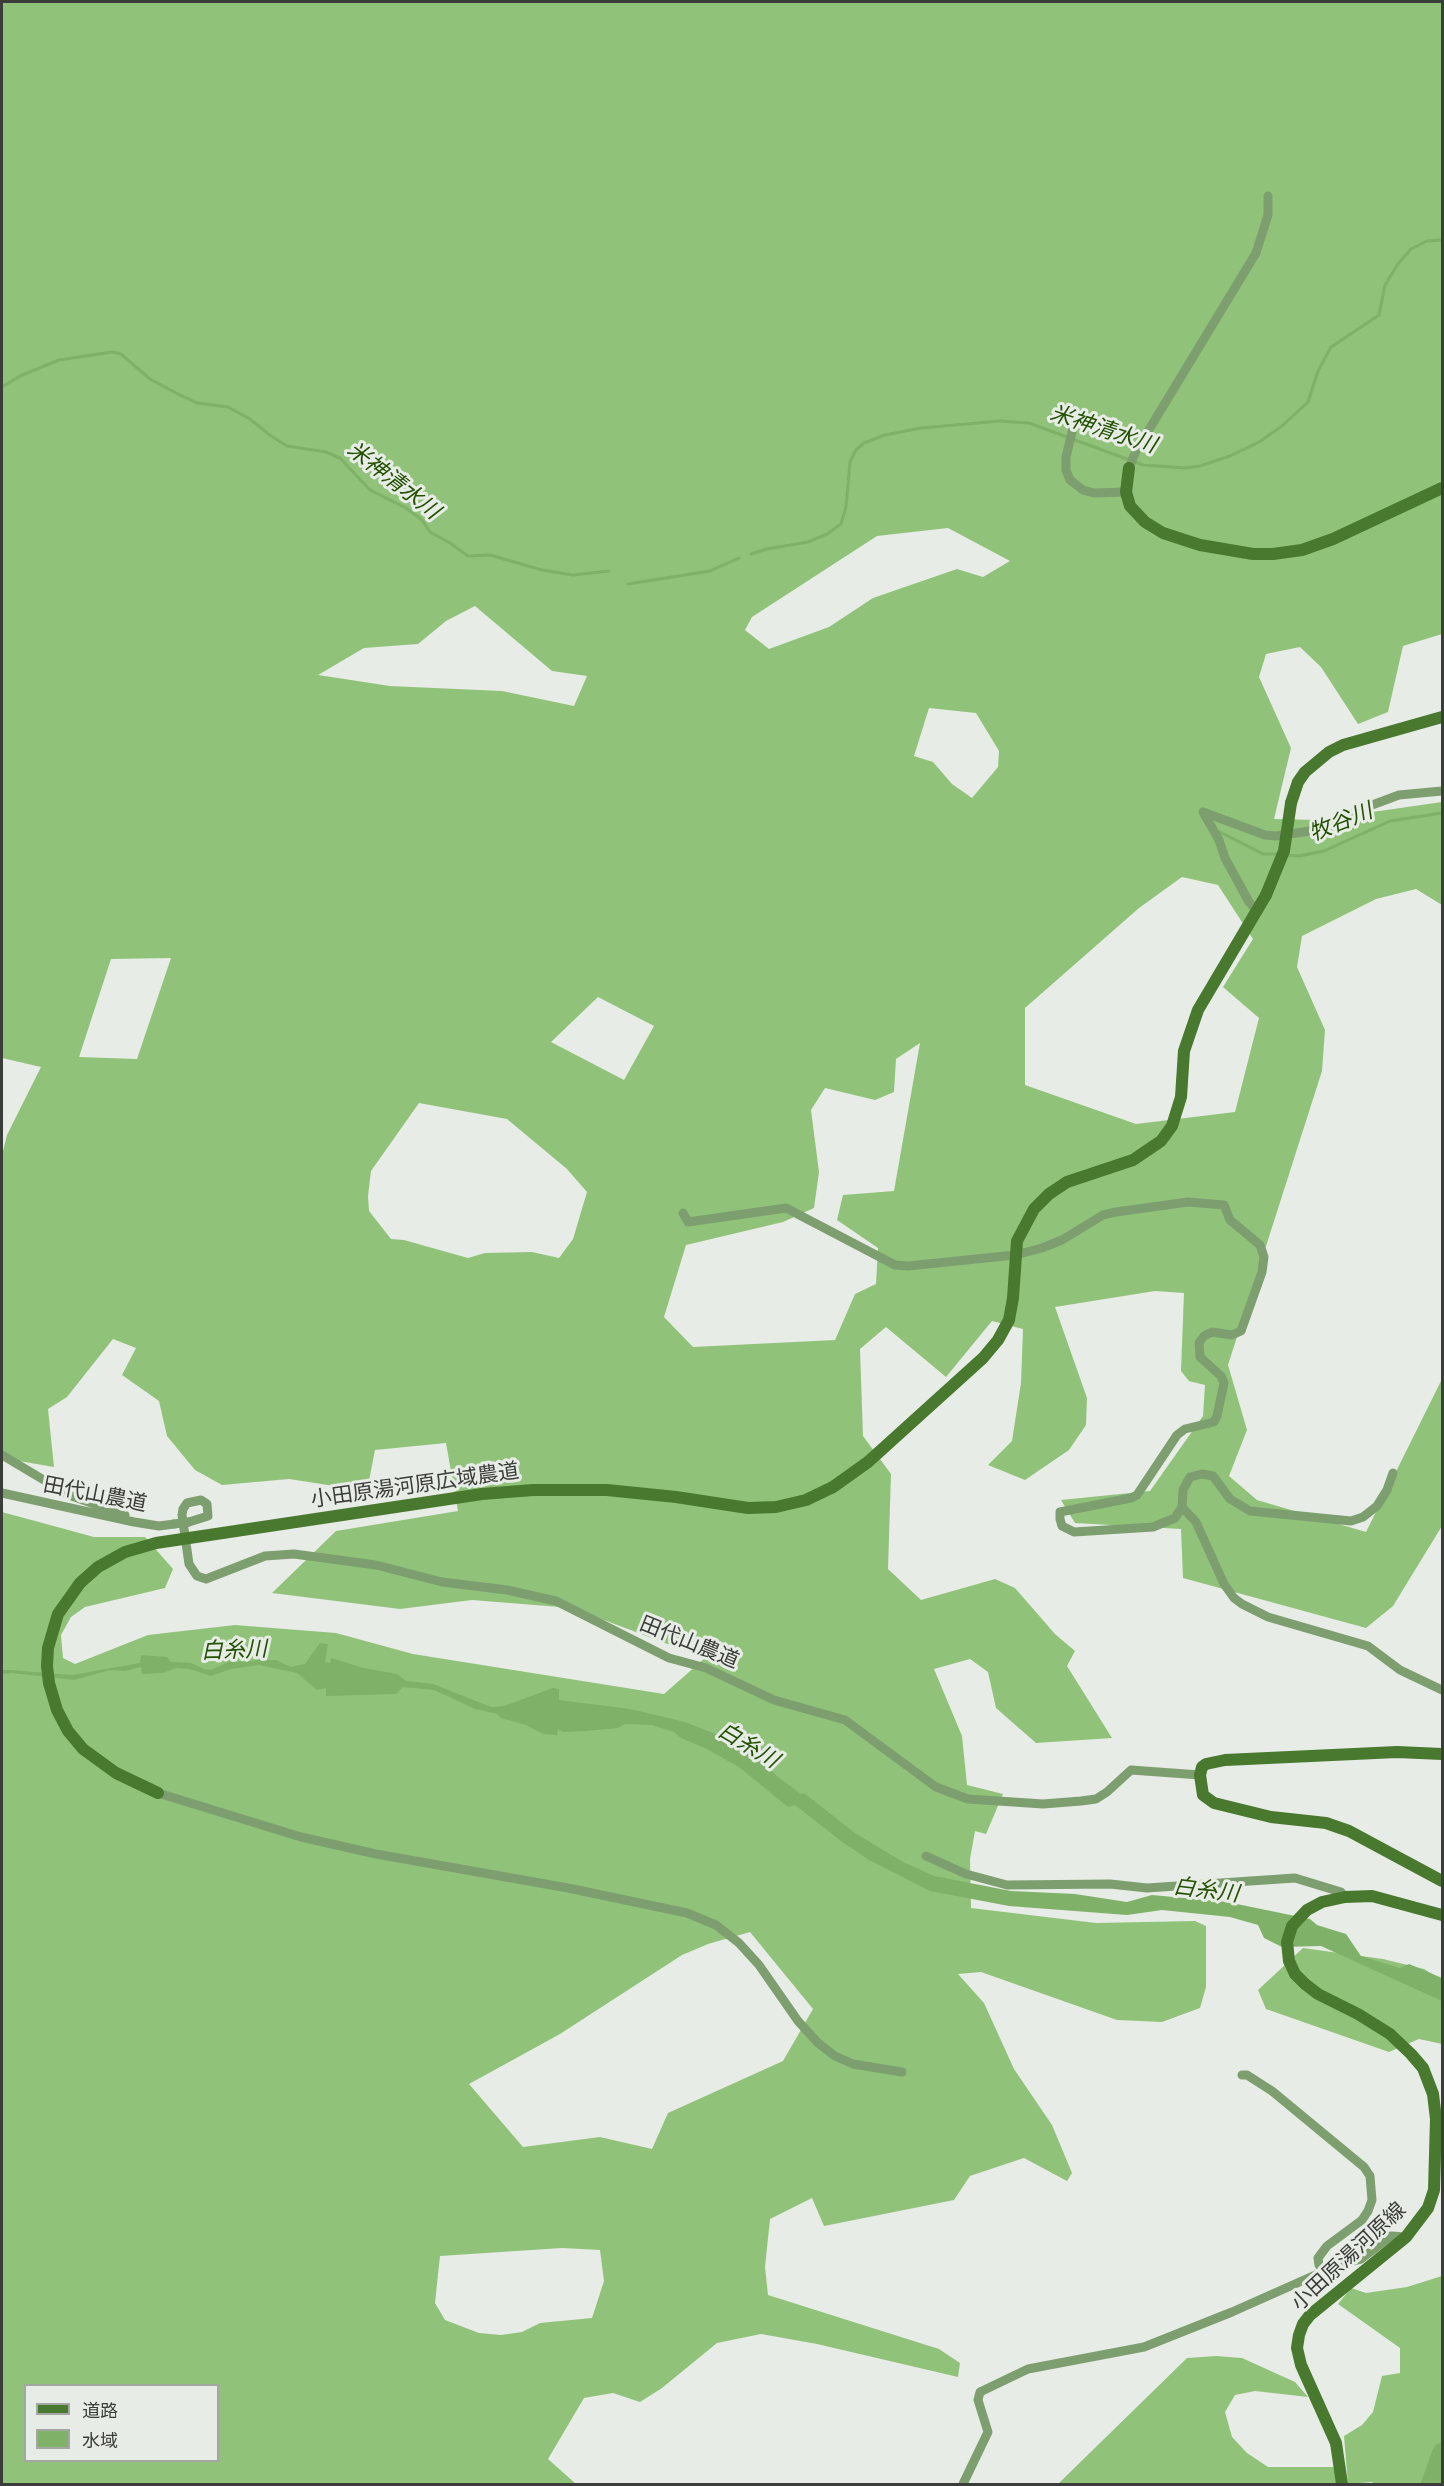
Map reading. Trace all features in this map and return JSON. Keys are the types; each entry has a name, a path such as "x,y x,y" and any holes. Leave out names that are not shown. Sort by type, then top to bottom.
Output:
{"street":[{"path":"1268,196 1268,215 1256,253 1136,451 1129,468 1126,492 1130,506 1137,515 1163,533 1200,545 1232,551 1273,554 1302,550 1333,538 1443,488"},
{"path":"1073,427 1066,457 1070,480 1083,490 1109,494 1126,492"},
{"name":"小田原湯河原広域農道","path":"902,2072 853,2064 835,2056 818,2043 798,2021 759,1965 739,1943 716,1925 687,1913 568,1888 376,1854 300,1837 158,1793 116,1773 83,1749 68,1731 57,1710 49,1683 47,1666 48,1648 58,1614 69,1596 98,1567 125,1552 184,1538 482,1494 533,1490 607,1490 748,1508 776,1507 806,1500 833,1487 868,1462 983,1358 998,1340 1009,1320 1017,1241 1026,1221 1049,1194 1067,1182 1133,1160 1161,1141 1172,1126 1181,1097 1184,1051 1198,1010 1266,895 1284,851 1291,803 1298,782 1305,772 1329,752 1343,745 1443,717"},
{"path":"1257,911 1249,902 1225,858 1219,840 1203,812 1264,835 1276,836 1317,830 1399,795 1443,791"},
{"path":"683,1213 688,1222 786,1208 895,1265 908,1266 1015,1256 1062,1240 1103,1215 1188,1202 1224,1205 1230,1220 1260,1245 1264,1257 1262,1272 1241,1331 1232,1335 1212,1332 1204,1336 1199,1343 1200,1356 1221,1376 1224,1383 1214,1422 1185,1429 1177,1435 1137,1495 1060,1512 1062,1526 1074,1532 1153,1527 1175,1518 1182,1507 1183,1491 1190,1477 1202,1474 1213,1476 1230,1499 1250,1511 1351,1521 1364,1517 1377,1506 1387,1490 1393,1473"},
{"path":"2,1455 69,1495 126,1515 134,1522"},
{"name":"田代山農道","path":"2,1493 159,1526 174,1524 189,1522 208,1516 207,1504 201,1500 187,1503 183,1509 184,1538 192,1571 197,1576 206,1579 265,1557 294,1554 376,1565 442,1582 507,1590 556,1601 669,1658 706,1668 774,1700 845,1720 936,1787 968,1799 1043,1804 1081,1801 1096,1799 1131,1770 1200,1775"},
{"path":"1182,1507 1196,1522 1224,1584 1234,1598 1242,1604 1269,1617 1368,1646 1400,1670 1443,1690"},
{"path":"1443,1754 1398,1752 1225,1760 1206,1764 1202,1767 1200,1775 1203,1796 1214,1803 1272,1817 1326,1823 1349,1831 1443,1881"},
{"path":"926,1856 966,1874 1007,1886 1110,1884 1147,1888 1295,1878 1341,1892 1345,1897"},
{"name":"小田原湯河原線","path":"1342,2484 1336,2443 1301,2365 1298,2348 1299,2335 1310,2315 1406,2236 1428,2208 1434,2190 1436,2119 1434,2094 1423,2068 1411,2054 1390,2034 1358,2014 1318,1994 1305,1984 1295,1974 1287,1951 1292,1926 1307,1910 1322,1902 1345,1897 1372,1896 1443,1914"},
{"path":"1242,2075 1246,2075 1272,2091 1364,2168 1370,2176 1372,2200 1368,2211 1362,2220 1322,2252 1318,2258 1319,2265 1326,2271"},
{"path":"963,2484 988,2432 978,2400 980,2392 1028,2369 1144,2347 1326,2271 1361,2259 1391,2236 1406,2236"}],"shaded area":[{"path":"2,2 1442,2 1442,634 1403,646 1388,712 1358,724 1321,667 1300,647 1266,654 1259,677 1291,748 1274,819 1317,820 1442,802 1442,905 1416,889 1376,899 1302,936 1297,967 1325,1030 1322,1071 1228,1365 1247,1430 1229,1476 1257,1500 1366,1532 1442,1379 1442,1526 1393,1606 1366,1628 1183,1578 1181,1529 1075,1523 1061,1500 1150,1491 1203,1416 1205,1385 1189,1381 1181,1371 1184,1293 1155,1291 1055,1307 1087,1398 1086,1425 1069,1450 1025,1480 988,1465 1012,1441 1021,1383 1023,1329 992,1321 946,1377 886,1327 860,1349 863,1436 891,1474 888,1569 921,1600 995,1579 1015,1588 1055,1634 1075,1651 1067,1666 1112,1738 1036,1743 996,1708 988,1672 970,1659 934,1669 962,1736 967,1785 1003,1794 986,1834 975,1831 970,1859 971,1908 1096,1923 1195,1921 1206,1926 1206,1987 1200,2008 1162,2022 1117,2020 981,1972 958,1974 984,2003 1014,2069 1052,2125 1072,2173 1067,2181 1024,2158 970,2176 954,2200 824,2226 812,2198 770,2219 765,2267 768,2295 939,2349 960,2363 958,2377 817,2344 761,2334 717,2343 662,2388 640,2402 613,2393 584,2398 548,2459 576,2484 2,2484 2,1512 94,1537 145,1537 173,1569 165,1588 85,1607 71,1617 61,1635 63,1658 75,1664 148,1635 235,1625 336,1633 413,1654 664,1694 705,1658 572,1608 472,1600 400,1609 272,1593 336,1531 458,1511 446,1443 375,1450 367,1491 289,1479 222,1485 195,1470 167,1436 159,1401 122,1375 136,1348 113,1339 67,1397 48,1409 54,1467 2,1458 2,1155 7,1135 41,1067 2,1058","holes":["948,528 1010,561 983,577 957,569 873,598 829,627 769,649 745,630 752,617 877,536","475,606 552,671 587,676 574,706 502,691 390,686 318,675 364,648 418,644 446,621","929,708 976,713 999,751 998,767 972,798 952,784 933,762 914,756","1182,877 1218,885 1253,939 1223,987 1259,1018 1235,1112 1136,1124 1025,1085 1025,1008 1139,908","171,958 137,1059 79,1057 111,959","598,997 654,1026 624,1080 551,1042","920,1043 894,1191 843,1195 837,1220 878,1248 876,1284 855,1294 835,1340 693,1347 664,1317 686,1245 783,1222 814,1208 819,1172 811,1110 825,1088 875,1100 894,1092 896,1059","419,1103 507,1119 567,1169 587,1192 573,1239 559,1258 532,1252 485,1253 468,1258 404,1240 391,1239 369,1211 371,1171","750,1932 813,2009 783,2061 668,2113 652,2149 600,2137 523,2147 469,2084 560,2034 682,1955 708,1944","562,2248 600,2250 604,2281 592,2318 540,2323 522,2332 501,2335 479,2333 445,2320 435,2303 440,2256"]},
{"path":"1303,1948 1383,1959 1424,1969 1442,1980 1442,2044 1419,2039 1389,2052 1266,2009 1258,1990"},
{"path":"1442,2276 1442,2456 1428,2484 1374,2484 1372,2482 1348,2484 1344,2436 1362,2425 1373,2412 1382,2376 1400,2373 1400,2348 1338,2304 1351,2288 1366,2293 1407,2287"},
{"path":"1216,2356 1242,2358 1295,2382 1308,2397 1255,2391 1235,2395 1225,2412 1232,2437 1247,2453 1268,2467 1334,2467 1338,2484 1058,2484 1187,2358"}],"water":[{"path":"320,1643 328,1644 325,1662 330,1663 331,1658 364,1668 397,1674 406,1681 433,1684 491,1707 504,1706 553,1688 559,1689 559,1700 630,1709 685,1722 718,1735 759,1759 778,1777 801,1794 804,1793 855,1833 903,1862 934,1876 1011,1891 1075,1894 1127,1902 1152,1895 1227,1902 1310,1919 1317,1925 1346,1934 1361,1956 1400,1968 1409,1964 1442,1978 1442,2001 1321,1946 1282,1947 1264,1938 1258,1925 1230,1917 1162,1910 1127,1915 1009,1906 930,1891 869,1860 795,1805 788,1807 739,1767 681,1738 674,1732 652,1725 625,1724 618,1728 563,1732 558,1729 557,1735 543,1734 526,1725 501,1718 497,1714 475,1709 434,1690 403,1687 396,1694 326,1696 326,1688 317,1690 297,1673 259,1665 231,1669 211,1676 190,1669 176,1668 163,1673 142,1674 141,1667 125,1671 110,1670 74,1680 12,1673 2,1674 2,1670 10,1670 72,1675 140,1663 141,1655 167,1657 171,1662 191,1663 211,1670 230,1661 276,1660 291,1667 305,1664"}],"waterway":[{"name":"米神清水川","path":"751,554 808,542 827,534 841,524 846,507 850,462 856,450 864,443 885,435 921,428 1000,421 1029,423 1143,465 1185,468 1200,466 1230,456 1259,442 1282,426 1308,402 1318,371 1331,347 1379,315 1385,285 1398,264 1411,249 1427,241 1442,240"},
{"name":"米神清水川","path":"2,387 20,376 59,360 112,352 121,354 150,379 197,403 228,407 250,419 287,446 326,452 340,458 370,490 406,508 422,520 430,532 468,556 490,555 542,570 573,575 609,571"},
{"name":"米神清水川","path":"628,584 710,571 739,558"},
{"name":"牧谷川","path":"1285,855 1299,856 1324,851 1390,821 1442,813"},
{"name":"牧谷川","path":"1220,832 1263,854 1279,854"},
{"path":"1431,2484 1442,2453"}],"water label":[{"name":"白糸川","path":"234,1651"},
{"name":"白糸川","path":"748,1746"},
{"name":"白糸川","path":"1206,1891"}]}
